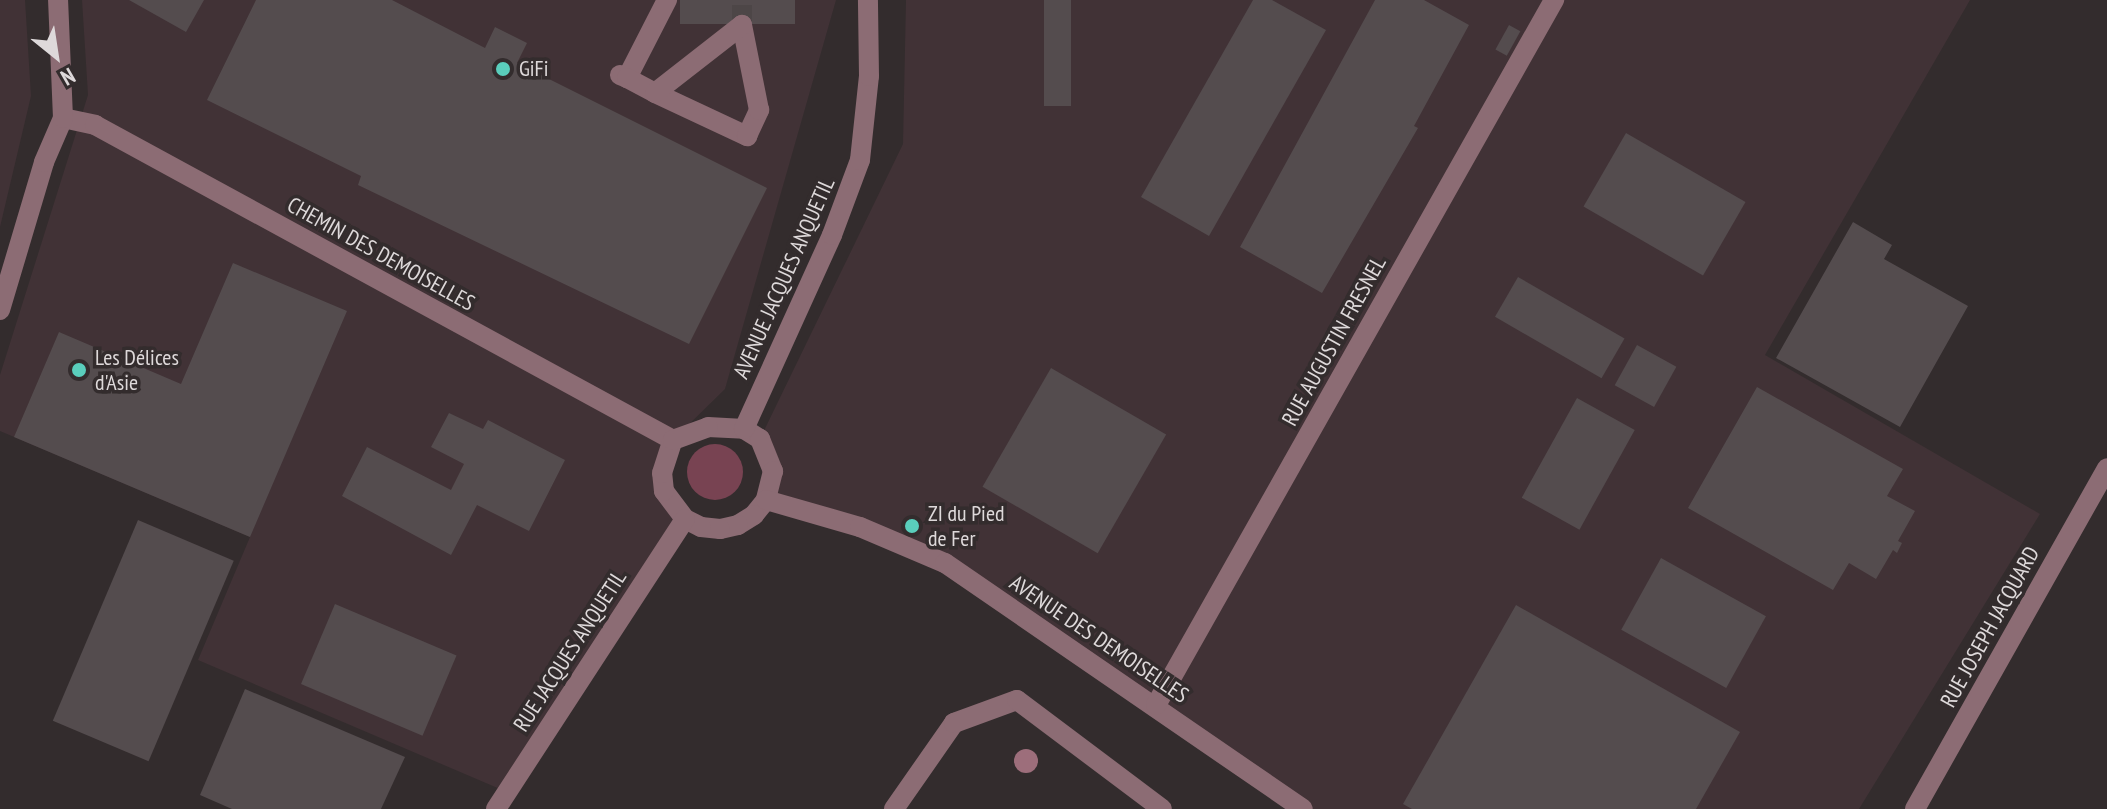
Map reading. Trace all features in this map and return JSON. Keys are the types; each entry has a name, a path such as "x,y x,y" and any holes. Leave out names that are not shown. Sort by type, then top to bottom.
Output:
{"street":[{"path":"0,310 44,162 63,118 58,0"},
{"path":"655,93 742,25 759,110 747,136 655,93 624,77 667,0"},
{"name":"AVENUE JACQUES ANQUETIL","path":"744,429 832,235 860,160 869,76 868,0"},
{"name":"RUE AUGUSTIN FRESNEL","path":"1156,705 1554,0"},
{"name":"CHEMIN DES DEMOISELLES","path":"63,118 95,125 673,440"},
{"path":"708,427 744,429 760,439 770,456 773,471 766,500 746,520 720,529 701,527 685,519 664,491 665,456 673,440 708,427"},
{"name":"RUE JOSEPH JACQUARD","path":"1915,809 2107,468"},
{"name":"AVENUE DES DEMOISELLES","path":"766,500 860,527 945,563 1156,705 1303,809"},
{"name":"RUE JACQUES ANQUETIL","path":"496,809 685,519"},
{"path":"894,809 954,723 1017,700 1162,809"}],"shaded area":[{"path":"0,0 25,0 31,96 0,227"},
{"path":"82,0 836,0 725,389 673,440 662,473 685,519 507,792 198,660 250,537 0,431 0,375 88,95"},
{"path":"906,0 1970,0 1765,355 2040,514 1859,809 1303,809 945,563 766,500 760,439 903,144"},
{"path":"715,444 735,452 743,472 735,492 715,500 695,492 687,472 695,452"}],"building":[{"path":"129,0 204,0 186,32"},
{"path":"256,0 392,0 485,48 495,27 527,43 517,63 767,188 689,344 358,185 361,176 207,100"},
{"path":"680,0 795,0 795,24 680,24"},
{"path":"1044,0 1071,0 1071,106 1044,106"},
{"path":"1253,0 1272,0 1326,30 1209,236 1141,197"},
{"path":"1375,0 1424,0 1469,25 1414,126 1418,128 1322,293 1240,247"},
{"path":"1509,25 1520,31 1507,56 1495,49"},
{"path":"1626,133 1746,202 1703,276 1584,207"},
{"path":"1853,222 1892,245 1884,259 1968,306 1900,427 1776,358"},
{"path":"233,263 347,311 250,537 14,437 59,332 181,384"},
{"path":"1518,277 1625,338 1602,378 1495,317"},
{"path":"1637,345 1676,367 1654,407 1615,385"},
{"path":"1051,368 1166,434 1098,553 982,487"},
{"path":"1757,387 1903,469 1887,496 1915,511 1898,541 1902,543 1897,553 1893,550 1876,579 1849,563 1833,590 1688,508"},
{"path":"1577,398 1635,430 1579,530 1522,498"},
{"path":"449,413 483,429 488,420 565,460 529,531 477,505 451,555 342,496 367,447 451,490 464,464 431,447"},
{"path":"138,520 234,561 149,761 53,721"},
{"path":"1661,558 1766,616 1726,688 1621,630"},
{"path":"335,604 457,656 423,736 301,684"},
{"path":"1516,605 1740,732 1696,809 1412,809 1403,804"},
{"path":"245,689 405,757 381,809 232,809 200,795"}],"tunnel":[{"path":"742,0 742,25"}],"place":[{"name":"GiFi","path":"503,69"},
{"name":"Les Délices d'Asie","path":"79,370"},
{"name":"ZI du Pied de Fer","path":"912,526"}]}
